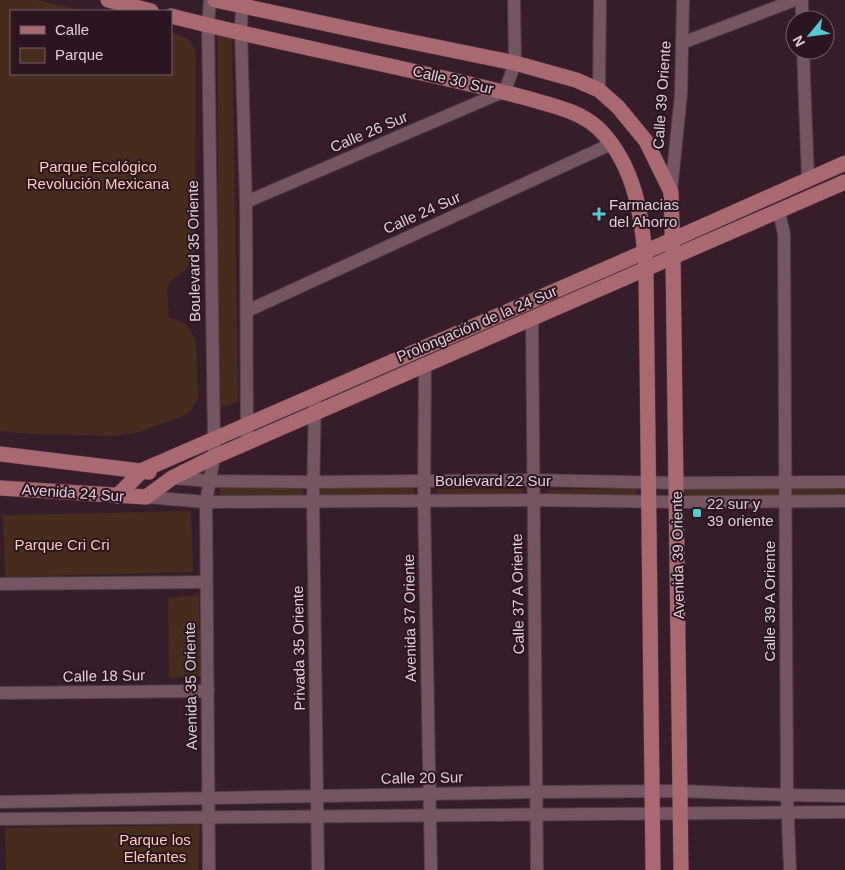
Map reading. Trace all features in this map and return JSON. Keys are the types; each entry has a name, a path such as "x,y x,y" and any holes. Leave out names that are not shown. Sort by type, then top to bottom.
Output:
{"main road":[{"path":"108,0 147,10"},
{"name":"Calle 30 Sur","path":"215,0 242,3 378,36 515,63 576,80 599,90 618,107 646,141 671,192 672,240"},
{"name":"Calle 30 Sur","path":"172,16 208,26 504,91 566,110 584,118 598,128 612,144 631,180 637,199 645,252"},
{"name":"Prolongación de la 24 Sur","path":"117,496 143,470 845,163"},
{"name":"Prolongación de la 24 Sur","path":"146,497 172,478 247,442 845,182"},
{"name":"Avenida 39 Oriente","path":"672,240 677,483 681,870"},
{"name":"Avenida 39 Oriente","path":"645,252 653,870"},
{"name":"Avenida 24 Sur","path":"0,454 143,470"},
{"name":"Boulevard 22 Sur","path":"143,470 172,478"},
{"name":"Avenida 24 Sur","path":"0,488 146,497"}],"street":[{"name":"Boulevard 35 Oriente","path":"206,502 214,457 208,26 210,0"},
{"path":"504,91 515,63 514,0"},
{"path":"599,90 600,0"},
{"name":"Calle 39 Oriente","path":"671,192 681,94 684,0"},
{"path":"682,42 795,0"},
{"path":"242,3 246,202 247,442"},
{"path":"803,60 808,179"},
{"name":"Calle 26 Sur","path":"246,202 504,91"},
{"name":"Calle 24 Sur","path":"247,311 612,144"},
{"name":"Calle 39 A Oriente","path":"779,212 784,234 787,796 790,870"},
{"name":"Calle 37 A Oriente","path":"532,318 537,870"},
{"name":"Avenida 37 Oriente","path":"425,364 424,500 430,870"},
{"name":"Privada 35 Oriente","path":"315,394 313,500 318,870"},
{"name":"Boulevard 22 Sur","path":"172,478 210,481 313,482 533,480 648,483 845,482"},
{"name":"Boulevard 22 Sur","path":"146,497 206,502 313,500 845,501"},
{"name":"Avenida 35 Oriente","path":"206,502 209,870"},
{"path":"0,584 206,582"},
{"name":"Calle 18 Sur","path":"0,693 208,691"},
{"name":"Calle 20 Sur","path":"0,802 652,791 787,796 845,796"},
{"path":"0,819 845,812"}],"green space":[{"name":"Parque Ecológico Revolución Mexicana","path":"0,0 37,0 81,10 10,10 10,75 172,75 172,32 189,39 196,57 195,257 184,271 170,281 167,290 169,318 187,324 196,340 198,398 192,410 183,416 139,432 116,436 29,434 0,431"},
{"path":"232,34 238,402 218,409 218,35"},
{"path":"414,483 414,497 320,498 320,484"},
{"path":"303,485 303,499 220,499 220,486"},
{"path":"845,485 845,495 685,496 684,489"},
{"path":"636,488 637,498 548,497 547,490"},
{"path":"437,489 522,489 522,498 436,498"},
{"name":"Parque Cri Cri","path":"191,511 193,572 5,577 3,515"},
{"path":"199,595 201,676 169,678 168,598"},
{"name":"Parque los Elefantes","path":"200,825 198,870 6,870 5,828"}],"place":[{"name":"Farmacias del Ahorro","path":"599,214"},
{"name":"22 sur y 39 oriente","path":"697,513"}]}
